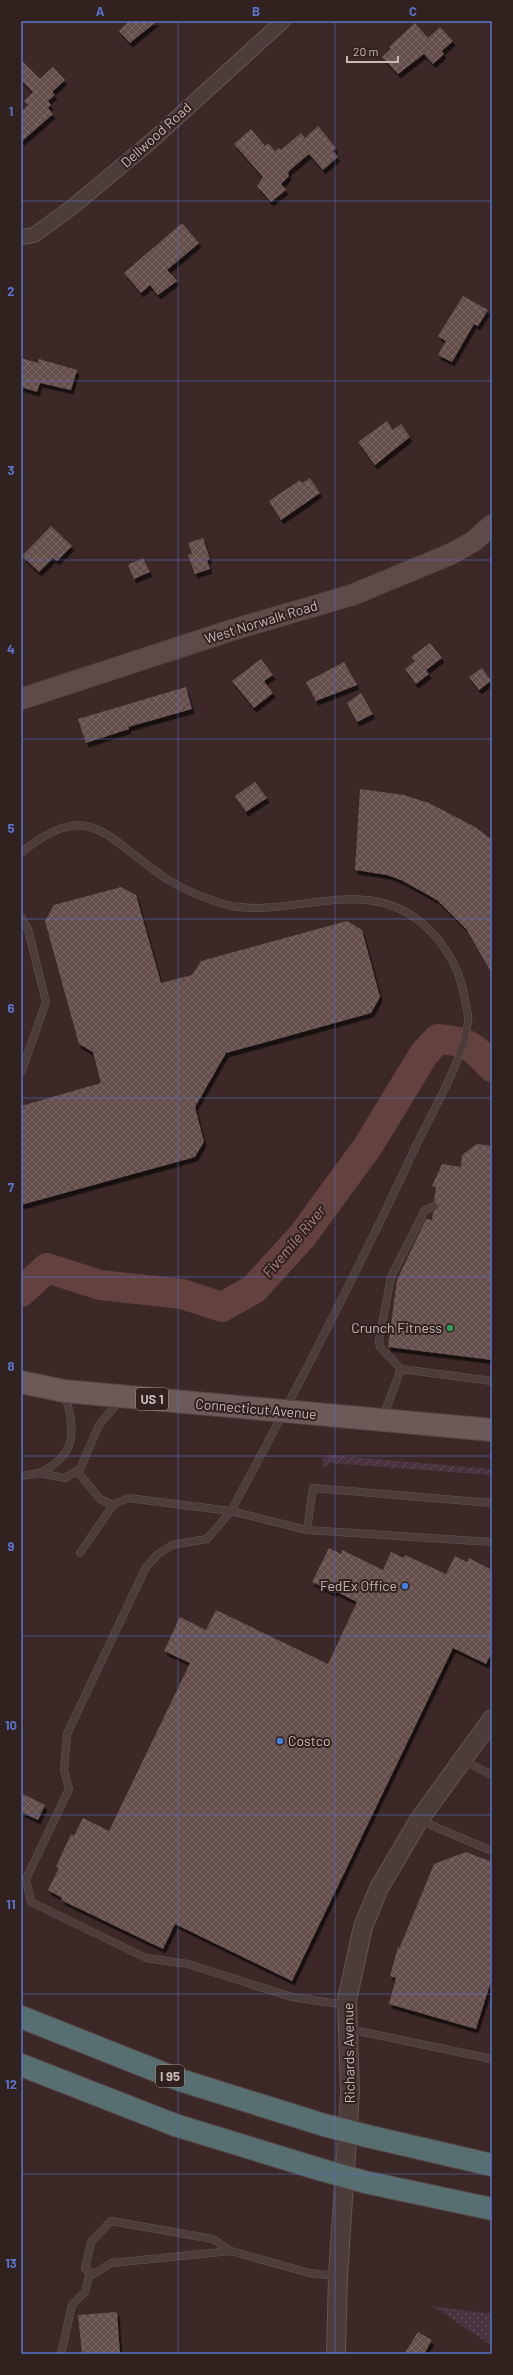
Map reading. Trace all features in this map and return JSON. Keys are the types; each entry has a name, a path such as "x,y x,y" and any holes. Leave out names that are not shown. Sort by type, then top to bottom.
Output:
{"highway":[{"name":"I 95","path":"21,2017 180,2080 324,2125 492,2165"},
{"path":"21,2065 175,2125 322,2170 365,2182 492,2209"}],"main road":[{"name":"West Norwalk Road","path":"21,698 232,630 352,594 451,554 474,540 492,525"},
{"name":"Connecticut Avenue","path":"21,1382 64,1391 492,1430"}],"street":[{"name":"Dellwood Road","path":"21,237 34,235 71,208 148,144 198,96 283,21"},
{"name":"Richards Avenue","path":"336,2354 338,2276 350,2093 348,2005 363,1927 379,1888 419,1820 492,1719"}],"lane":[{"path":"21,853 56,829 70,826 85,826 106,834 166,879 221,903 245,906 274,906 353,898 403,910 418,919 431,932 456,967 462,980 468,1020 457,1059 389,1204 232,1510 207,1539 172,1545 158,1554 146,1567 67,1734 64,1770 69,1789 26,1879 31,1902 146,1958 188,1964 292,1997 348,2005"},
{"path":"21,917 28,930 46,1002 21,1074"},
{"path":"434,1206 425,1210 391,1276 379,1341 380,1347 401,1369 492,1381"},
{"path":"382,1420 401,1369"},
{"path":"21,1476 39,1473 55,1466 71,1444 73,1420 64,1391"},
{"path":"39,1473 65,1478 77,1471 88,1454 99,1425 122,1396"},
{"path":"77,1471 100,1499 113,1505"},
{"path":"307,1530 313,1488 492,1503"},
{"path":"80,1553 113,1505 128,1498 232,1510 307,1530 492,1542"},
{"path":"462,1760 492,1775"},
{"path":"419,1820 492,1851"},
{"path":"348,2029 492,2059"},
{"path":"231,2251 112,2263 94,2274 85,2270 92,2242 111,2221 213,2239 231,2251 309,2273 338,2276"},
{"path":"61,2354 72,2305 85,2292 90,2272"}],"shaded area":[{"path":"329,1455 492,1469 492,1475 329,1463 329,1467 323,1466 322,1458"},
{"path":"433,2306 492,2314 492,2346"}],"building":[{"path":"129,21 157,21 130,43 119,31"},
{"path":"415,23 428,38 440,27 453,41 442,51 444,54 433,64 424,54 398,74 382,57 391,49 389,47"},
{"path":"21,60 40,79 53,67 65,80 52,92 55,95 48,101 51,105 48,108 53,114 21,142 21,112 28,105 24,101 33,92 21,80"},
{"path":"318,126 336,148 333,151 338,157 323,170 309,154 289,171 289,176 281,184 286,190 271,202 257,186 263,177 234,144 251,129 265,146 268,143 275,151 279,148 281,150 301,133 305,138"},
{"path":"182,223 199,243 167,270 177,281 158,295 150,285 141,293 124,273"},
{"path":"463,296 488,310 478,326 474,324 452,362 438,355 446,341 438,336"},
{"path":"21,358 38,363 39,359 77,370 71,390 40,383 37,392 21,387"},
{"path":"387,421 393,430 401,424 410,437 375,465 358,442"},
{"path":"310,478 320,493 281,520 269,501 300,480 302,483"},
{"path":"51,526 72,546 57,561 53,558 39,572 22,556"},
{"path":"203,538 210,559 207,560 210,569 195,574 188,555 192,553 188,543"},
{"path":"143,558 150,572 134,579 128,565"},
{"path":"430,643 442,658 426,670 429,674 416,684 405,669 415,661 411,657"},
{"path":"261,659 273,675 264,681 273,693 254,708 232,681"},
{"path":"344,662 357,685 316,701 306,682"},
{"path":"482,668 491,681 479,690 469,677"},
{"path":"186,687 192,709 128,727 129,729 86,743 78,719"},
{"path":"361,693 373,714 357,722 347,703"},
{"path":"255,782 267,798 246,812 235,796"},
{"path":"360,789 404,795 429,803 475,827 492,840 492,974 467,930 437,900 401,880 387,875 355,870"},
{"path":"121,887 136,895 161,983 192,975 201,961 347,921 362,930 380,997 371,1013 226,1053 195,1107 204,1142 195,1157 21,1205 21,1106 101,1083 93,1052 79,1044 45,921 54,905"},
{"path":"477,1144 492,1146 492,1360 388,1347 397,1280 426,1219 432,1220 433,1212 439,1207 434,1201 436,1187 432,1186 442,1164 461,1167 462,1155"},
{"name":"Costco","path":"329,1548 341,1554 342,1550 383,1570 391,1552 404,1558 405,1555 446,1574 455,1556 467,1562 469,1558 492,1570 492,1652 486,1664 453,1648 292,1981 175,1924 163,1949 61,1900 62,1898 48,1890 59,1868 56,1867 71,1834 74,1836 83,1818 109,1831 190,1663 164,1651 180,1617 206,1630 216,1610 328,1664 357,1602 312,1582"},
{"path":"21,1793 45,1805 38,1820 21,1812"},
{"path":"466,1852 492,1862 492,1978 476,2029 389,2004 396,1978 390,1976 398,1947 400,1947 434,1864"},
{"path":"117,2312 120,2354 82,2354 78,2315"},
{"path":"418,2332 432,2340 424,2354 404,2354"}],"waterway":[{"name":"Fivemile River","path":"21,1292 47,1268 100,1285 182,1294 222,1307 254,1289 303,1235 368,1146 424,1054 438,1039 463,1043 474,1049 492,1067"}],"place":[{"name":"Crunch Fitness","path":"450,1328"},
{"name":"FedEx Office","path":"405,1586"},
{"name":"Costco","path":"280,1741"}]}
